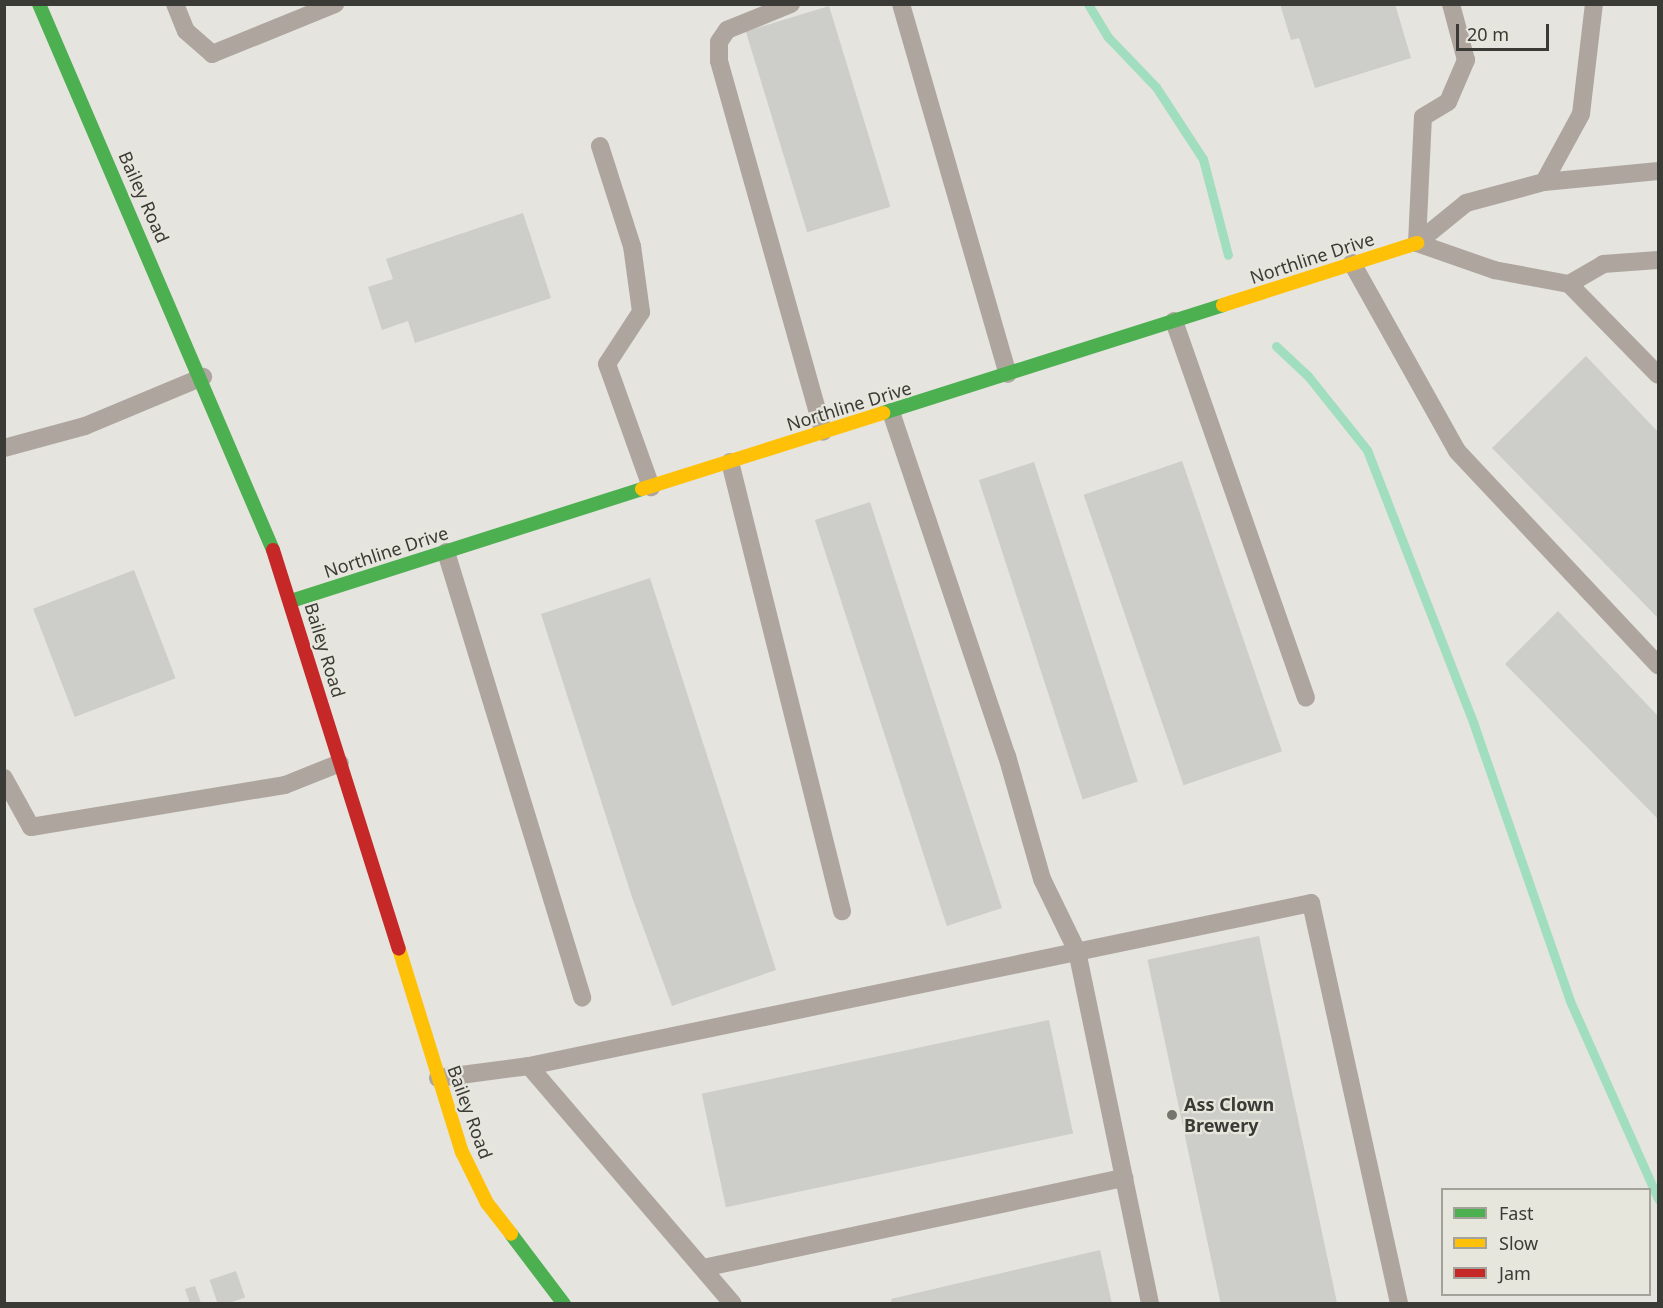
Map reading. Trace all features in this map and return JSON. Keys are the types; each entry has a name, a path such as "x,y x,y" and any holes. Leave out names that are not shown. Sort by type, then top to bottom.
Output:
{"street":[{"name":"Bailey Road","path":"39,4 203,377 291,601 462,1152 487,1203 564,1304"},
{"name":"Northline Drive","path":"291,601 1417,243"}],"lane":[{"path":"175,4 186,31 213,54 335,4"},
{"path":"791,4 727,30 719,42 719,61 823,432"},
{"path":"901,4 1008,374"},
{"path":"1417,243 1423,117 1448,102 1466,60 1451,4"},
{"path":"1544,182 1581,114 1594,4"},
{"path":"600,146 632,246 641,312 607,364 651,487"},
{"path":"1417,243 1466,203 1544,182 1659,171"},
{"path":"1417,243 1494,270 1569,284 1659,375"},
{"path":"1569,284 1603,264 1659,260"},
{"path":"1352,263 1457,451 1659,665"},
{"path":"1174,321 1306,698"},
{"path":"4,448 85,426 203,377"},
{"path":"891,412 1004,745 1042,879 1077,951 1150,1304"},
{"path":"730,462 842,911"},
{"path":"446,552 582,998"},
{"path":"4,778 31,827 285,785 340,763"},
{"path":"438,1078 529,1066 1311,903 1399,1304"},
{"path":"529,1066 733,1304"},
{"path":"703,1268 1124,1178"}],"building":[{"path":"1280,4 1395,4 1411,58 1315,88 1299,38 1291,40"},
{"path":"829,6 890,207 807,232 746,31"},
{"path":"523,213 551,298 415,343 408,321 382,330 368,287 393,279 386,259"},
{"path":"1586,356 1658,432 1658,618 1492,448"},
{"path":"1182,461 1282,751 1184,785 1084,495"},
{"path":"1034,462 1138,782 1083,799 979,480"},
{"path":"870,502 1002,908 947,926 815,520"},
{"path":"134,570 176,678 75,717 33,609"},
{"path":"650,578 776,970 672,1006 632,897 541,614"},
{"path":"1558,611 1658,716 1658,819 1505,664"},
{"path":"1259,936 1337,1304 1221,1304 1147,960"},
{"path":"1049,1020 1073,1133 726,1207 702,1094"},
{"path":"1100,1250 1112,1304 892,1304 891,1299"},
{"path":"236,1271 245,1297 226,1304 218,1304 210,1280"},
{"path":"195,1286 201,1303 190,1304 185,1289"}],"waterway":[{"path":"1088,4 1108,37 1156,87 1203,159 1228,255"},
{"path":"1276,346 1308,376 1367,450 1474,725 1570,1001 1658,1199"}],"traffic: fast":[{"path":"39,4 273,550"},
{"path":"883,413 1223,305"},
{"path":"291,601 642,489"},
{"path":"511,1234 564,1304"}],"traffic: slow":[{"path":"1223,305 1417,243"},
{"path":"642,489 883,413"},
{"path":"399,949 462,1152 487,1203 511,1234"}],"traffic: jam":[{"path":"273,550 399,949"}],"place":[{"name":"Ass Clown Brewery","path":"1172,1115"}]}
